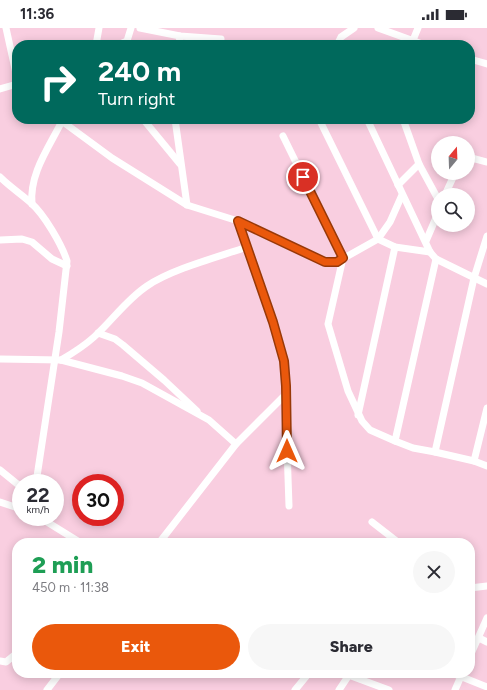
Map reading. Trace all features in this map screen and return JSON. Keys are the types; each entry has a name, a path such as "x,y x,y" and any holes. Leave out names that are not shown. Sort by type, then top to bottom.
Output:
{"street":[{"path":"6,28 12,55"},
{"path":"97,40 99,28"},
{"path":"128,40 130,28"},
{"path":"140,28 180,36 221,39"},
{"path":"340,40 354,28"},
{"path":"378,28 405,40"},
{"path":"413,40 418,28"},
{"path":"180,36 180,40"},
{"path":"475,60 487,64"},
{"path":"0,89 12,85"},
{"path":"32,204 31,191 34,178 59,124"},
{"path":"66,124 112,158 187,205 238,221 325,262 337,262 378,239 390,222 402,195"},
{"path":"147,124 181,165"},
{"path":"176,124 187,205"},
{"path":"321,124 378,239 395,247 430,252"},
{"path":"369,124 430,252 436,259 487,284"},
{"path":"405,124 419,164 432,188"},
{"path":"283,136 343,258 328,324 358,415 370,430 395,441 413,448 474,461 487,466"},
{"path":"475,159 487,162"},
{"path":"398,185 419,164"},
{"path":"0,177 32,204 64,252 67,266 58,360 38,474"},
{"path":"238,221 284,361 289,506"},
{"path":"426,241 431,229"},
{"path":"435,452 474,278 487,236"},
{"path":"0,240 28,240 41,248 52,259 67,266"},
{"path":"58,360 82,347 98,333 127,302 147,286 171,274 247,247"},
{"path":"358,415 395,247"},
{"path":"395,441 436,259"},
{"path":"98,333 115,339 123,345 191,404 200,415"},
{"path":"0,359 58,360 122,376 142,383 209,420 236,444"},
{"path":"163,538 236,444 286,394"},
{"path":"474,461 487,408"},
{"path":"0,470 12,480"},
{"path":"0,502 12,506"},
{"path":"372,522 393,538"},
{"path":"54,526 73,538"},
{"path":"475,587 487,586"},
{"path":"475,646 487,618"},
{"path":"479,638 487,642"},
{"path":"0,662 6,662 12,657"},
{"path":"47,690 56,678"},
{"path":"295,690 305,678"},
{"path":"339,690 344,678"},
{"path":"357,678 389,690"},
{"path":"455,690 460,678"},
{"path":"468,678 487,687"}],"route":[{"path":"287,451 284,361 273,322 251,257 240,231 238,221 273,236 325,262 337,262 343,258 303,177"}]}
